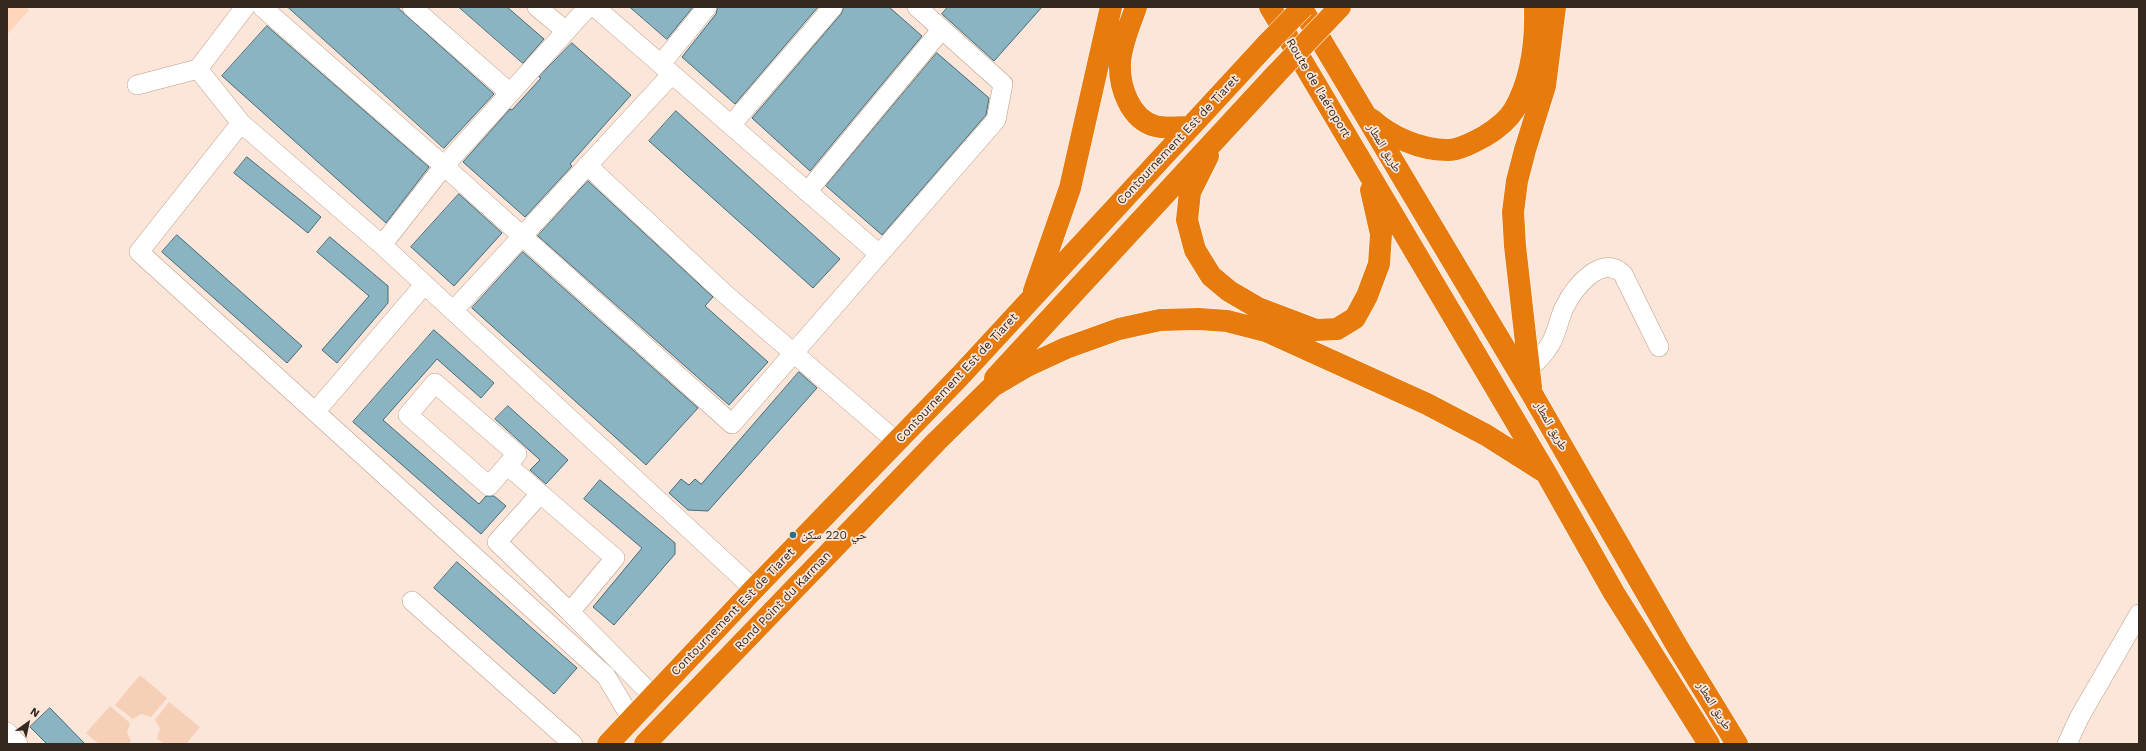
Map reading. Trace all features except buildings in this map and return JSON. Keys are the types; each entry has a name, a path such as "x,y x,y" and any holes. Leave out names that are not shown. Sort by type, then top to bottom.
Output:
{"highway":[{"path":"1030,301 1070,188 1111,7"},
{"path":"1136,7 1126,34 1120,62 1121,79 1129,105 1141,119 1156,126 1189,127"},
{"name":"Route de l'aéroport","path":"1270,7 1367,169"},
{"path":"1302,7 1361,110 1380,127 1397,138 1422,146 1449,150 1470,144 1496,130 1513,112 1523,89 1531,62 1535,7"},
{"name":"Contournement Est de Tiaret","path":"608,744 631,718 897,442 1030,301 1189,127 1302,7"},
{"path":"937,441 1224,128 1340,7"},
{"path":"1532,394 1515,246 1513,212 1517,181 1545,86 1555,7"},
{"name":"طريق المطار","path":"1361,110 1532,394 1677,646 1737,744"},
{"path":"1224,128 1190,192 1187,220 1195,250 1211,276 1230,291 1258,308 1316,330 1337,329 1355,318 1367,296 1378,264 1381,234 1367,169"},
{"name":"طريق المطار","path":"1367,169 1551,482 1614,593 1709,744"},
{"path":"937,441 993,386 1027,366 1066,348 1119,329 1160,320 1199,319 1227,321 1266,331 1297,344 1457,419 1551,482 1580,477"},
{"name":"Rond Point du Karman","path":"645,744 937,441"}],"street":[{"path":"137,85 198,69 245,7"},
{"path":"262,7 444,166 732,424 996,120 1003,84 918,7"},
{"path":"412,7 510,93"},
{"path":"537,7 566,31"},
{"path":"382,246 444,166 588,7"},
{"path":"595,7 879,254"},
{"path":"453,311 587,165 666,69 707,7"},
{"path":"731,125 833,7"},
{"path":"807,192 942,29"},
{"path":"198,69 241,123 382,246 754,589"},
{"path":"241,123 139,252 606,676 631,718"},
{"path":"587,165 724,294 897,442"},
{"path":"1529,368 1538,360 1552,341 1559,318 1571,296 1593,273 1602,267 1613,268 1624,274 1659,347"},
{"path":"315,412 424,285"},
{"path":"436,384 517,454 507,465 489,486 408,415 436,384"},
{"path":"507,465 615,558 570,612"},
{"path":"540,494 497,542 570,612 653,696"},
{"path":"412,601 573,744"},
{"path":"2068,744 2079,718 2139,614"},
{"path":"7,732 18,744"}],"shaded area":[{"path":"7,7 26,7 29,10 7,35"},
{"path":"140,675 167,698 151,717 141,714 133,719 115,705"},
{"path":"169,702 200,727 186,744 164,744 157,738 160,728 155,720"},
{"path":"110,706 130,723 127,733 131,741 129,744 99,744 86,733"}],"place":[{"name":"حي 220 سكن","path":"793,535"}]}
